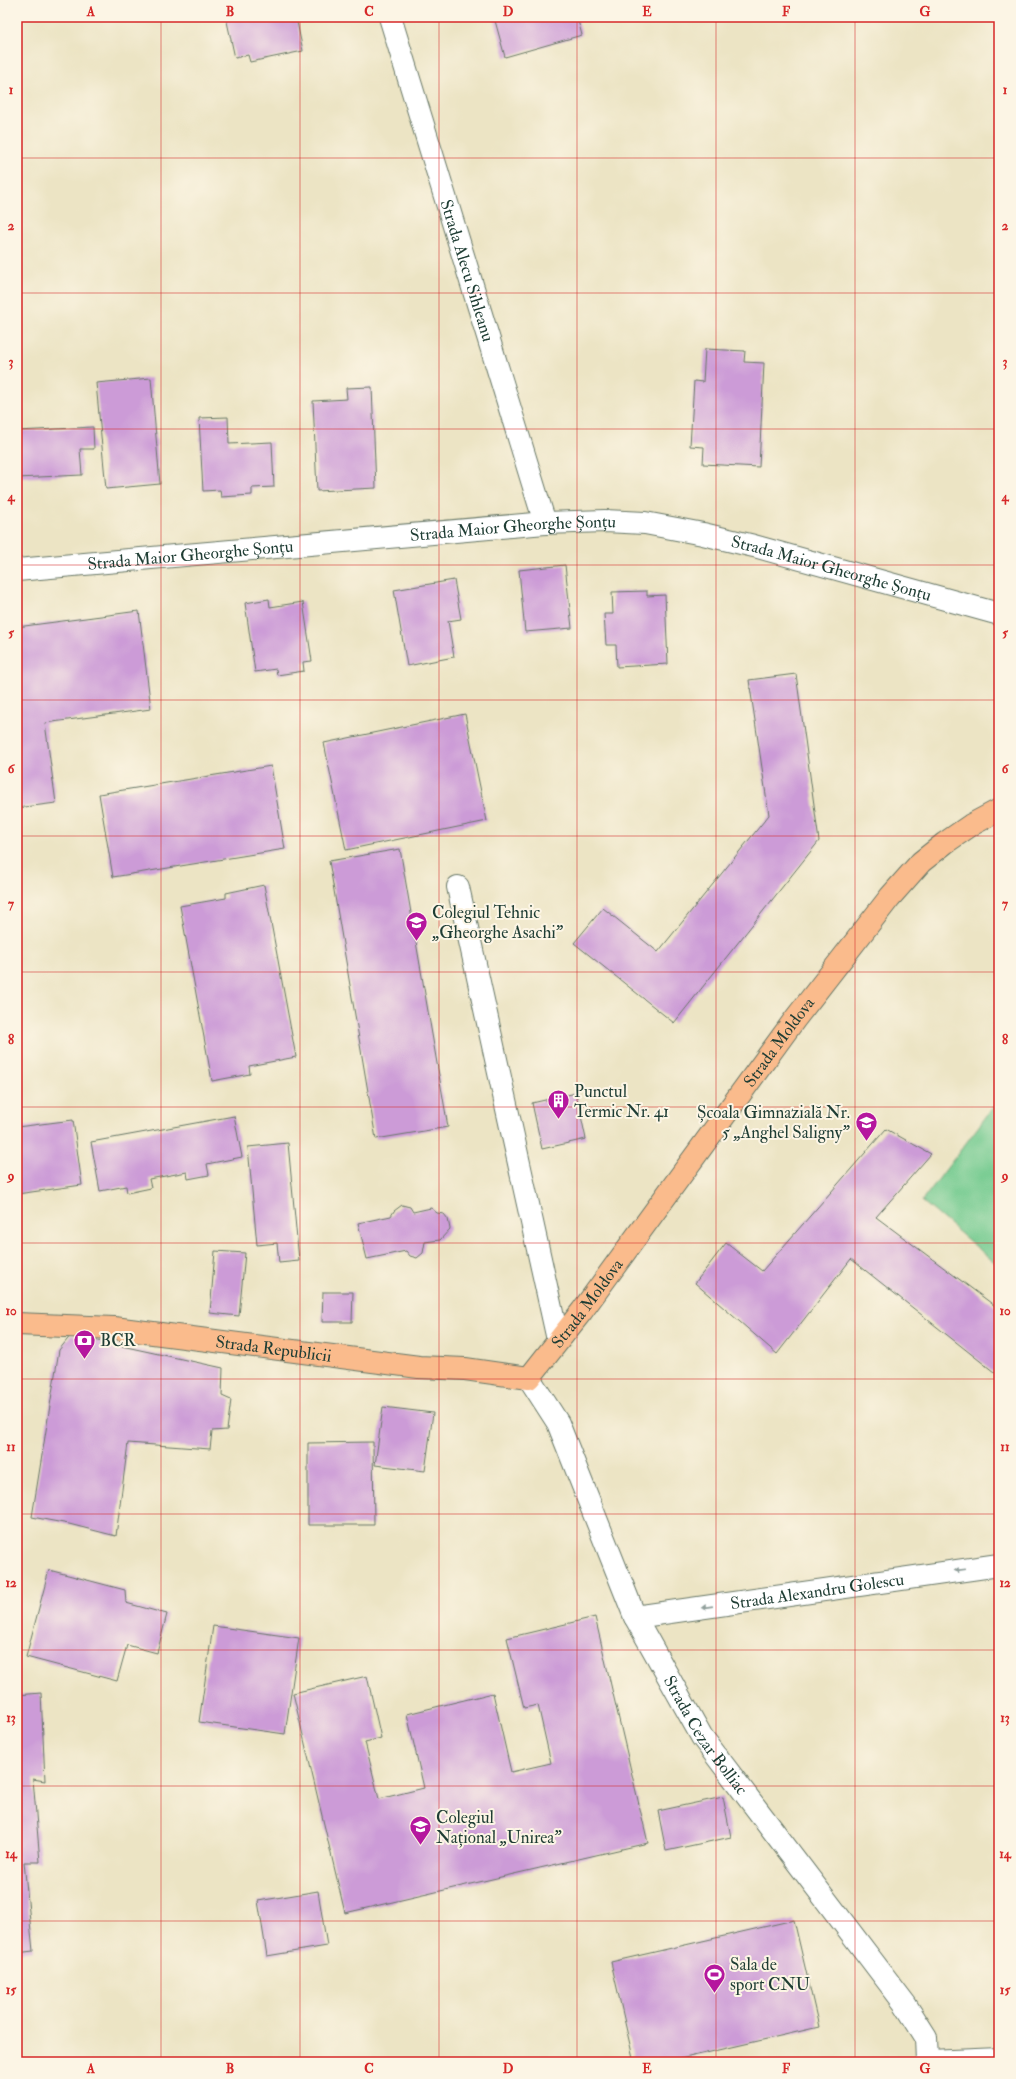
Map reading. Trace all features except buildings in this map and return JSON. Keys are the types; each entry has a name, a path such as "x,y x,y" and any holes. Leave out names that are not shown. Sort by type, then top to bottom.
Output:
{"main road":[{"name":"Strada Moldova","path":"529,1378 582,1311 795,1019 890,897 921,862 971,825 999,810"},
{"name":"Strada Republicii","path":"17,1324 114,1328 419,1367 465,1369 529,1378"}],"street":[{"name":"Strada Alecu Sihleanu","path":"390,17 545,523"},
{"name":"Strada Maior Gheorghe Șonțu","path":"17,570 545,523 606,521 645,523 703,534 999,614"},
{"path":"458,887 558,1340"},
{"name":"Strada Cezar Bolliac","path":"529,1378 558,1423 635,1617 702,1737 905,2004 926,2037 928,2062 999,2059"},
{"name":"Strada Alexandru Golescu","path":"635,1617 999,1565"}],"green space":[{"path":"994,1106 999,1110 999,1266 922,1201"}],"place":[{"name":"Colegiul Tehnic „Gheorghe Asachi”","path":"416,942"},
{"name":"Punctul Termic Nr. 41","path":"559,1120"},
{"name":"Școala Gimnazială Nr. 5 „Anghel Saligny\"","path":"866,1142"},
{"name":"BCR","path":"84,1360"},
{"name":"Colegiul Național „Unirea\"","path":"420,1846"},
{"name":"Sala de sport CNU","path":"715,1994"}]}
